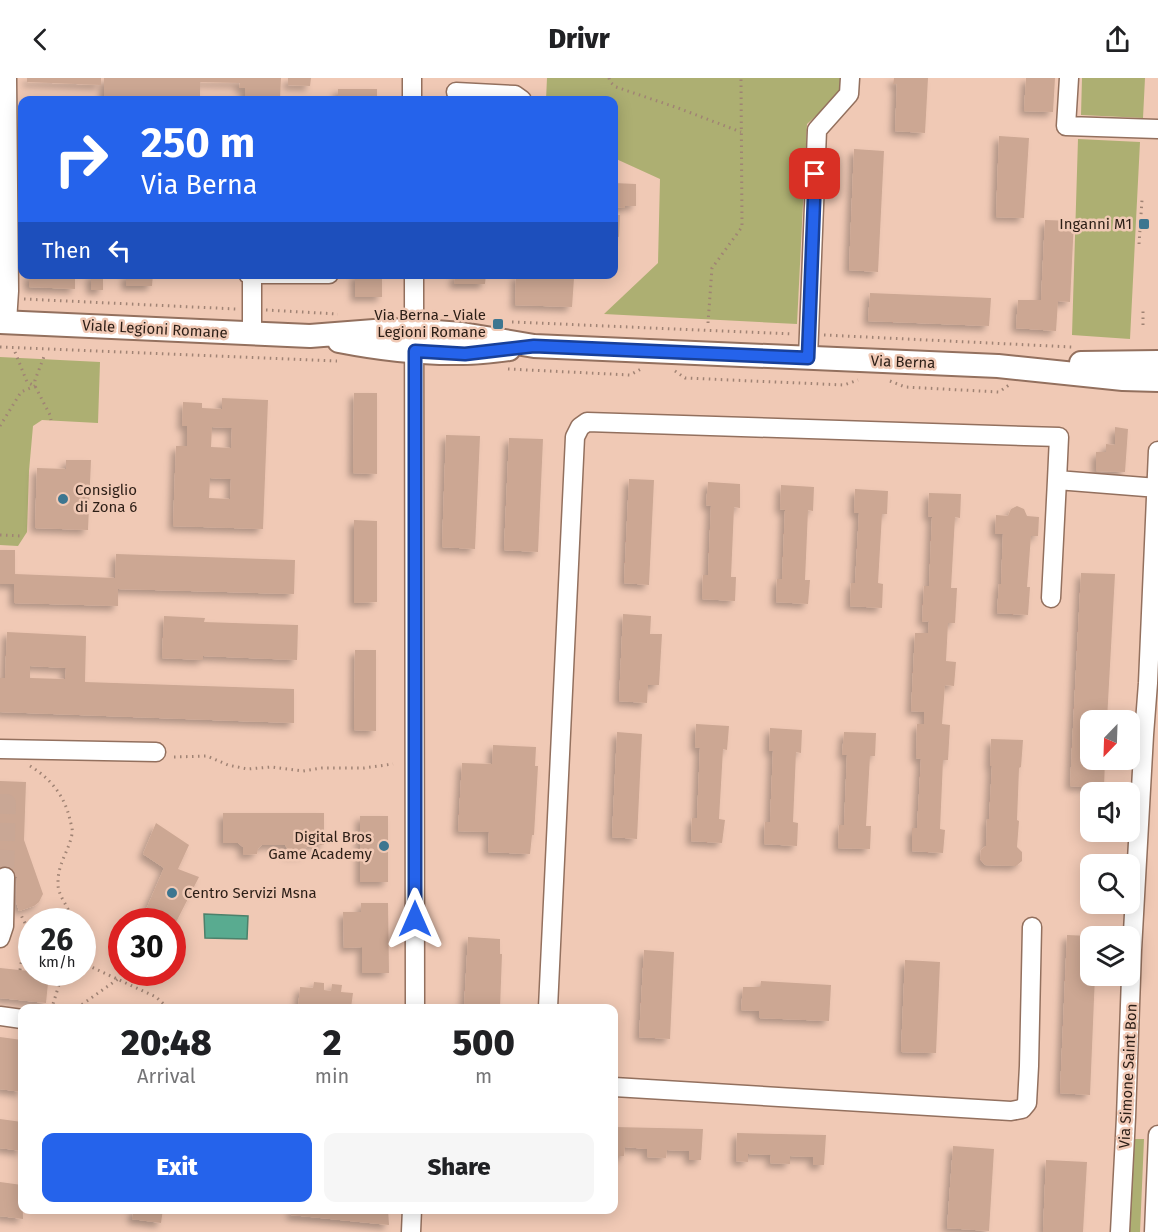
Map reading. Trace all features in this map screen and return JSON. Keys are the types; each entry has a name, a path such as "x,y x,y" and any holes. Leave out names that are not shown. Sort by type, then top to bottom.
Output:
{"main road":[{"name":"Viale Legioni Romane","path":"4,322 310,336 377,348 415,341"},
{"name":"Via Berna","path":"415,341 465,354 534,346 998,366 1123,379 1158,380"},
{"name":"Via Berna","path":"998,366 1158,362"}],"street":[{"path":"4,322 9,291 7,78"},
{"path":"412,78 412,96"},
{"path":"808,358 817,130 849,94 850,78"},
{"path":"1069,78 1066,126 1158,129"},
{"path":"456,92 517,96"},
{"path":"250,279 252,333"},
{"path":"414,279 415,1004"},
{"path":"548,1004 575,437 580,427 586,422 1059,438 1051,598"},
{"name":"Via Simone Saint Bon","path":"1120,1232 1144,735 1153,684 1158,451"},
{"path":"1057,480 1157,488"},
{"path":"0,749 165,754"},
{"path":"0,938 4,926 5,877"},
{"path":"618,1087 1011,1111 1022,1109 1027,1103 1029,1075 1032,927"},
{"path":"0,1016 18,1018"},
{"path":"1154,1232 1158,1135"},
{"path":"411,1232 412,1214"}],"path":[{"path":"609,78 616,87 741,132"},
{"path":"708,324 712,267 742,227 741,78"},
{"path":"1139,244 1142,200"},
{"path":"15,298 342,314"},
{"path":"1143,310 1143,325"},
{"path":"512,322 799,334"},
{"path":"816,334 1078,348"},
{"path":"0,346 339,361"},
{"path":"15,352 27,382 36,386"},
{"path":"45,354 35,380 51,420"},
{"path":"504,369 630,375 647,366"},
{"path":"669,367 685,378 844,385 865,377"},
{"path":"889,381 905,387 999,392 1028,369"},
{"path":"0,426 21,392 36,386"},
{"path":"0,535 22,536"},
{"path":"165,754 207,756 228,765 247,769 271,767 303,771 393,764"},
{"path":"28,765 52,783 64,800 69,816 72,832 59,868 57,886 67,908"},
{"path":"53,1004 59,986"},
{"path":"83,1004 109,986"},
{"path":"131,986 156,997 164,1004"}],"shaded area":[{"path":"547,78 844,78 844,90 807,124 797,324 604,314 658,263 660,179 618,160 618,96 546,96"},
{"path":"1082,78 1145,78 1143,118 1081,115"},
{"path":"1078,139 1140,142 1130,339 1072,335"},
{"path":"0,357 100,362 98,423 42,420 33,426 27,532 18,546 0,545"},
{"path":"204,914 248,916 247,939 205,938"},
{"path":"1132,1139 1144,1139 1140,1232 1128,1232"}],"building":[{"path":"27,78 101,78 101,85 27,82"},
{"path":"104,78 281,78 280,96 245,96 245,88 239,88 240,83 200,82 200,96 104,96"},
{"path":"288,78 311,78 310,86 288,85"},
{"path":"894,78 928,78 925,133 895,131 897,84 893,84"},
{"path":"1026,78 1055,78 1053,112 1024,111"},
{"path":"338,89 377,89 377,96 338,96"},
{"path":"999,136 1029,138 1024,218 996,217"},
{"path":"854,149 884,151 878,272 849,270"},
{"path":"618,183 636,184 636,206 625,206 625,208 618,207"},
{"path":"618,215 620,215 619,237"},
{"path":"1045,220 1074,221 1070,302 1058,301 1056,331 1016,328 1018,300 1041,300"},
{"path":"29,279 75,279 75,289 29,287"},
{"path":"91,279 103,279 103,290 91,290"},
{"path":"126,279 153,279 152,286 126,286"},
{"path":"355,279 382,279 382,297 355,297"},
{"path":"454,279 486,279 485,284 454,284"},
{"path":"516,279 574,279 572,307 515,305"},
{"path":"870,293 991,298 989,326 868,321"},
{"path":"354,393 377,393 377,474 353,473"},
{"path":"222,398 268,400 263,529 173,526 176,446 187,446 187,426 182,426 183,402 202,403 202,408 222,409","holes":["212,427 232,428 231,448 211,447","210,478 231,479 230,499 209,498"]},
{"path":"1115,427 1128,429 1125,472 1096,471 1096,452 1106,452 1106,444 1115,445"},
{"path":"446,435 480,436 475,549 442,547"},
{"path":"509,438 543,439 538,552 504,550"},
{"name":"Consiglio di Zona 6","path":"66,460 91,460 88,530 35,528 37,468 66,469"},
{"path":"629,479 654,480 649,585 624,583"},
{"path":"708,482 740,484 740,508 734,507 731,577 736,577 735,601 702,599 703,575 708,575 711,506 706,505"},
{"path":"781,485 814,487 813,511 808,510 805,580 810,580 808,604 776,602 777,579 782,579 785,510 780,509"},
{"path":"855,489 888,491 887,514 882,514 878,583 883,584 882,608 850,606 851,583 855,583 859,513 854,513"},
{"path":"929,493 961,494 960,518 955,517 951,588 957,588 955,623 948,623 946,661 956,662 954,686 945,685 942,724 950,725 948,760 943,760 940,829 945,830 943,853 912,851 912,828 917,828 921,759 916,758 917,724 924,724 924,712 911,711 915,633 928,633 929,621 922,622 924,586 929,586 932,517 928,516"},
{"path":"1017,506 1024,509 1027,516 1039,517 1038,536 1031,536 1027,587 1030,587 1028,615 997,613 1003,534 995,534 996,515 1008,516 1011,509"},
{"path":"354,520 377,521 377,602 354,603"},
{"path":"0,550 15,550 15,574 115,578 116,554 295,560 294,594 118,589 118,606 14,603 14,584 0,584"},
{"path":"1081,573 1115,574 1108,710 1080,710 1080,770 1105,770 1104,782 1080,782 1080,787 1070,786"},
{"path":"623,614 651,616 650,634 662,634 659,685 648,685 647,703 619,701"},
{"path":"164,616 205,618 204,622 298,625 297,660 203,656 203,660 162,658"},
{"path":"7,632 86,636 85,682 294,689 294,723 0,712 0,678 5,678","holes":["30,666 66,668 65,679 30,678"]},
{"path":"355,650 376,650 376,731 354,730"},
{"path":"696,724 729,726 727,750 723,749 719,819 725,820 722,843 691,841 692,818 697,818 700,748 695,747"},
{"path":"770,728 802,730 801,753 796,752 793,822 798,823 797,846 764,844 765,822 770,822 773,751 769,751"},
{"path":"617,732 642,734 637,839 612,837"},
{"path":"844,732 876,733 875,756 870,756 866,826 871,826 870,849 838,848 839,825 844,825 847,755 842,755"},
{"path":"991,739 1023,740 1021,767 1019,768 1017,820 1019,821 1017,847 1022,852 1022,861 1016,866 985,865 980,859 981,850 986,846 987,819 989,819"},
{"path":"493,745 536,747 535,766 538,766 534,835 532,835 530,854 488,852 489,832 458,831 462,763 492,764"},
{"path":"0,781 26,782 24,840 43,894 39,902 28,908 18,908 16,902 17,877 0,876"},
{"path":"223,813 324,813 324,845 309,845 304,849 304,854 288,854 285,845 262,845 257,854 243,855 243,847 238,843 223,843"},
{"path":"360,816 388,816 388,882 360,882"},
{"name":"Centro Servizi Msna","path":"156,823 189,845 178,869 199,877 183,908 147,908 164,868 143,854"},
{"path":"361,903 388,903 389,973 362,973 362,947 344,948 343,912 361,912"},
{"path":"1067,935 1080,936 1080,986 1095,986 1090,1095 1060,1093"},
{"path":"468,937 500,939 500,954 502,954 500,1004 464,1004"},
{"path":"644,950 674,952 670,1039 639,1037"},
{"path":"905,960 940,962 936,1053 901,1052"},
{"path":"0,968 18,970 18,986 48,986 46,1003 0,998"},
{"path":"761,981 831,985 829,1021 759,1018 759,1011 741,1010 743,987 760,987"},
{"path":"314,982 324,983 324,990 331,991 332,984 342,985 341,992 353,993 352,1004 298,1004 300,987 313,988"},
{"path":"0,1037 18,1039 18,1091 0,1089"},
{"path":"0,1119 18,1121 18,1150 0,1148"},
{"path":"618,1127 703,1129 701,1160 689,1160 689,1151 667,1150 666,1158 647,1157 647,1149 625,1147 624,1156 618,1156"},
{"path":"737,1133 826,1135 824,1165 813,1165 813,1157 790,1156 790,1164 770,1163 771,1155 748,1154 748,1162 736,1161"},
{"path":"953,1146 994,1149 989,1231 947,1228"},
{"path":"1046,1160 1087,1162 1083,1232 1043,1232"},
{"path":"0,1182 18,1184 18,1214 23,1214 23,1219 0,1216"},
{"path":"133,1214 162,1214 161,1223 132,1219"},
{"path":"388,1214 389,1225 291,1215"}],"tunnel":[{"path":"0,803 7,803 5,877"}],"place":[{"name":"Inganni M1","path":"1144,224"},
{"name":"Via Berna - Viale Legioni Romane","path":"498,324"},
{"name":"Consiglio di Zona 6","path":"63,499"},
{"name":"Digital Bros Game Academy","path":"384,846"},
{"name":"Centro Servizi Msna","path":"172,893"}],"route":[{"path":"415,919 415,351 465,354 534,346 808,358 815,174"}]}
